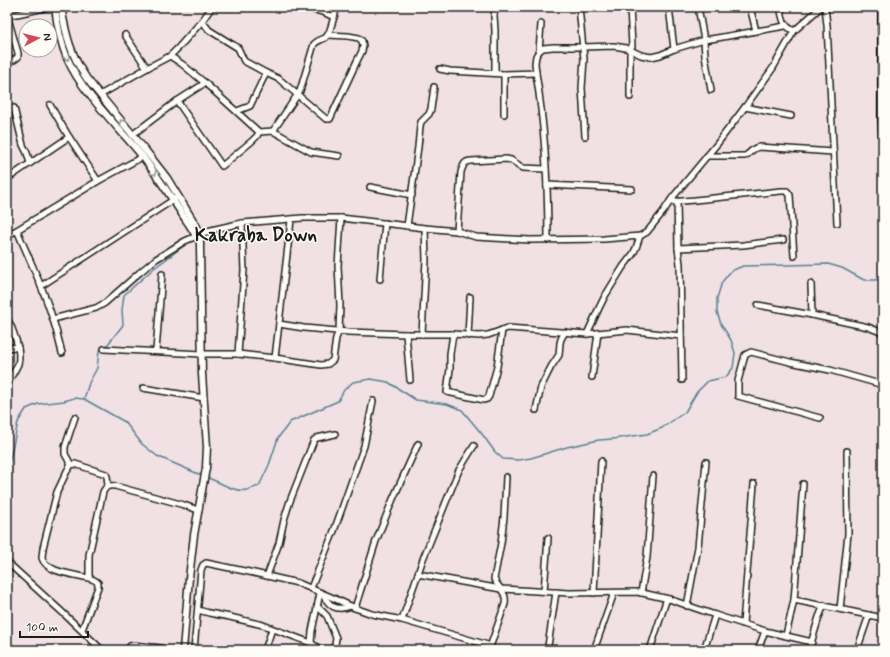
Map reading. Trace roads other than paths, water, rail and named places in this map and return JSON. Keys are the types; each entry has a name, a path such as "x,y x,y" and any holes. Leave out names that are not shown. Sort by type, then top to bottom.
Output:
{"street":[{"path":"7,60 14,60 18,57 18,53 7,15 49,7"},
{"path":"55,7 61,42 66,57 73,70 94,99 194,221 198,237 207,447 206,468 198,510 189,578 184,650"},
{"path":"62,7 67,38 72,54 83,74 156,163 176,198"},
{"path":"100,95 170,56 212,7"},
{"path":"302,7 323,12 334,17"},
{"path":"273,131 300,91 314,44 328,35 337,7"},
{"path":"495,7 495,73"},
{"path":"579,7 584,59 582,88 585,136"},
{"path":"630,7 632,46 630,50 630,97"},
{"path":"669,7 674,49"},
{"path":"698,7 711,90"},
{"path":"750,7 756,32"},
{"path":"780,7 785,26 794,31"},
{"path":"53,319 100,306 138,273 179,244 198,237 211,230 242,223 302,218 341,218 457,231 476,237 548,240 604,239 640,236 647,232 664,212 670,202 745,106 773,68 794,31 821,7 827,25 837,223"},
{"path":"881,7 881,96 883,151"},
{"path":"202,20 209,30 238,48 244,60 279,79 326,119 330,119 363,46 362,41 359,38 328,35"},
{"path":"541,24 539,51 535,62 546,170 548,240"},
{"path":"539,51 543,48 553,47 614,46 626,48 640,55 651,57 704,40 785,26"},
{"path":"125,35 147,68"},
{"path":"170,56 205,83 259,132 273,131 311,152 339,156"},
{"path":"440,69 450,71 504,74 536,73"},
{"path":"237,111 250,106 266,73"},
{"path":"504,74 504,114"},
{"path":"132,135 177,101 205,83"},
{"path":"407,226 420,126 421,122 429,114 431,109 434,87"},
{"path":"177,101 222,166 252,141 259,132"},
{"path":"50,105 69,138 98,181"},
{"path":"745,106 791,116"},
{"path":"14,108 23,145 30,163"},
{"path":"7,179 69,138"},
{"path":"707,156 745,156 753,149 759,147 833,152"},
{"path":"7,236 98,181 142,157"},
{"path":"457,231 461,172 466,162 471,160 506,159 511,160 523,168 546,170"},
{"path":"547,185 632,189"},
{"path":"370,187 412,195"},
{"path":"670,202 787,191 790,195 794,256"},
{"path":"41,286 176,198"},
{"path":"677,201 678,248 680,264 682,380"},
{"path":"104,349 202,354 238,354 321,365 328,364 333,360 336,338 339,331 340,306 338,266 341,218"},
{"path":"275,358 291,220"},
{"path":"238,354 244,270 242,223"},
{"path":"380,279 385,223"},
{"path":"422,334 426,260 425,228"},
{"path":"17,230 41,286 53,319 62,353"},
{"path":"587,334 598,308 623,267 633,254 640,236"},
{"path":"678,248 743,245 783,240"},
{"path":"156,351 162,274"},
{"path":"811,284 812,315"},
{"path":"468,336 470,297"},
{"path":"758,305 868,327 883,333"},
{"path":"7,318 14,331 19,357 18,364 7,384"},
{"path":"279,324 348,332 453,334 468,336 488,335 508,328 587,334 627,330 681,336"},
{"path":"453,334 447,392 484,400 489,396 497,367 502,330"},
{"path":"536,410 541,387 551,366 559,355 561,339 565,332"},
{"path":"592,377 598,333"},
{"path":"406,334 410,380"},
{"path":"7,347 18,348"},
{"path":"820,418 738,396 738,381 745,355 751,352 830,370 883,385"},
{"path":"143,388 204,398"},
{"path":"311,588 334,531 364,446 373,401"},
{"path":"71,465 65,454 65,447 75,417"},
{"path":"267,576 279,543 290,501 314,440 335,434"},
{"path":"353,607 376,541 418,444"},
{"path":"402,620 418,574 459,470 474,446"},
{"path":"840,609 848,534 847,451"},
{"path":"594,593 601,461"},
{"path":"687,606 698,547 706,462"},
{"path":"71,465 75,464 106,474 108,486"},
{"path":"71,465 58,492 42,557 47,566 57,571 97,580 98,587 82,630"},
{"path":"641,593 647,557 653,476"},
{"path":"194,650 201,570 203,565 206,563 298,583 372,614 402,620 490,648 506,598 494,579 494,575 497,568 502,536 506,477"},
{"path":"744,624 754,484"},
{"path":"786,636 794,600 803,484"},
{"path":"89,578 89,555 103,492 106,487 110,485 115,486 198,510"},
{"path":"544,592 548,538"},
{"path":"7,562 102,650"},
{"path":"418,574 501,589 544,592 638,592 669,599 716,616 765,631 812,642"},
{"path":"546,650 548,646 556,592"},
{"path":"321,593 332,607 344,609 353,607"},
{"path":"311,643 317,606 321,593"},
{"path":"594,650 614,593"},
{"path":"650,650 666,601 669,599"},
{"path":"794,600 883,618"},
{"path":"198,610 209,614 230,617 263,625 311,643 320,649 333,650 336,638 327,616 317,606"},
{"path":"809,650 824,606"},
{"path":"856,650 868,615"},
{"path":"704,650 716,616"},
{"path":"265,650 272,629"},
{"path":"758,650 765,631"},
{"path":"128,650 130,646 133,645 161,648"}],"waterway":[{"path":"84,399 89,383 97,368 99,351 108,344 123,325 122,310 124,295 153,269 185,245"},
{"path":"206,477 237,490 247,490 259,486 269,465 278,438 290,422 338,401 344,390 353,382 371,379 388,382 416,400 447,404 462,410 495,452 503,459 519,460 531,458 567,447 599,440 647,434 662,428 685,412 697,392 708,381 726,377 733,368 735,353 731,340 721,324 717,312 717,298 722,282 731,271 743,266 828,264 842,268 864,280 883,278"},
{"path":"7,466 9,464 18,422 26,409 38,404 64,401 74,398 84,399 125,422 142,444 157,456 203,476"}],"district":[{"name":"Kakraba Down","path":"256,235"}]}
